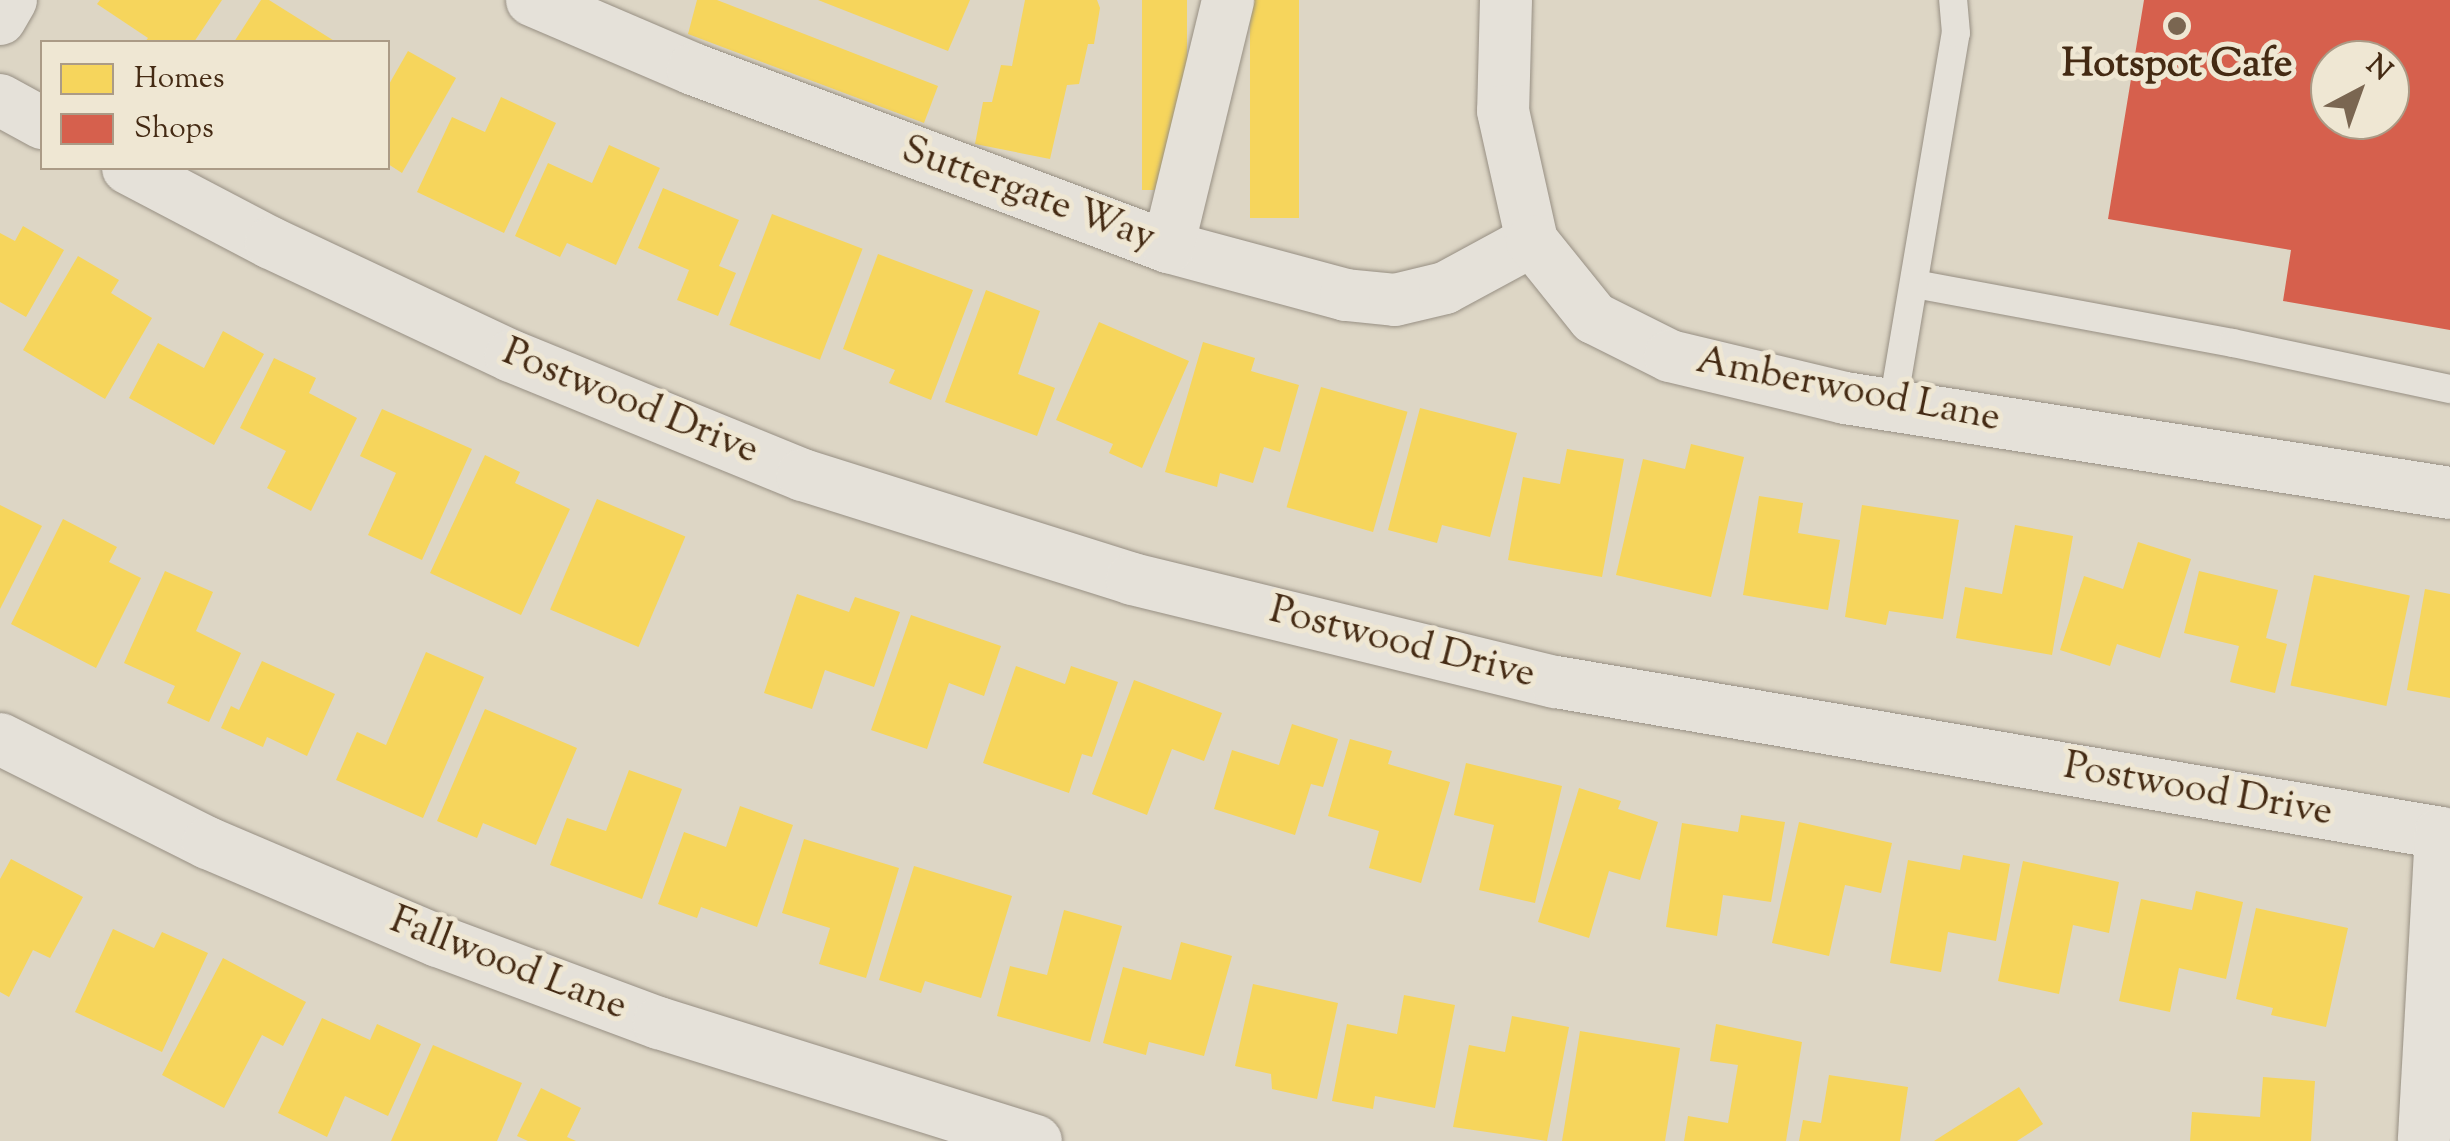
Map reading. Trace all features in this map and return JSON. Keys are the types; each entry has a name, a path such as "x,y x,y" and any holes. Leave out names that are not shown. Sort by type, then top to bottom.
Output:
{"street":[{"path":"0,19 12,0"},
{"name":"Suttergate Way","path":"532,0 693,69 1168,247 1346,295 1395,300 1445,288 1532,242"},
{"path":"1168,247 1228,0"},
{"name":"Amberwood Lane","path":"1506,0 1503,111 1532,242 1594,318 1670,356 1845,398 2450,493"},
{"path":"0,100 40,121"},
{"name":"Postwood Drive","path":"132,170 271,244 547,371 804,475 1132,579 1556,682 2441,832 2424,1141"},
{"name":"Fallwood Lane","path":"0,739 208,843 438,940 658,1022 1036,1141"}],"lane":[{"path":"1893,404 1956,33 1953,0"},
{"path":"1915,284 2233,343 2450,390"}],"building: Homes":[{"path":"100,0 222,0 195,40 146,40 97,4"},
{"path":"261,0 269,0 333,40 235,40"},
{"path":"697,0 717,0 938,86 924,123 688,34"},
{"path":"818,0 970,0 948,51"},
{"path":"1025,0 1097,0 1100,8 1094,44 1088,44 1079,84 1067,85 1050,159 975,144 983,102 992,102 1001,65 1012,66"},
{"path":"1142,0 1187,0 1187,190 1142,190"},
{"path":"1250,0 1299,0 1299,218 1250,218"},
{"path":"408,51 456,78 402,173 390,165 390,82"},
{"path":"501,97 556,123 504,233 417,192 452,117 485,132"},
{"path":"609,145 660,168 616,265 567,243 560,257 515,236 548,163 592,183"},
{"path":"663,188 739,220 719,266 736,273 718,316 677,300 689,270 638,248"},
{"path":"772,214 863,249 820,360 729,325"},
{"path":"23,226 64,250 26,317 0,302 0,233 15,241"},
{"path":"878,254 973,290 931,400 889,383 895,370 843,349"},
{"path":"78,256 119,280 111,293 152,318 105,399 23,350"},
{"path":"986,290 1040,311 1018,374 1055,388 1037,436 945,402"},
{"path":"1099,322 1189,361 1142,468 1109,453 1113,444 1056,420"},
{"path":"223,331 264,354 214,445 129,398 158,343 204,368"},
{"path":"1203,342 1255,358 1251,371 1299,385 1280,452 1264,447 1253,483 1220,473 1217,487 1165,472"},
{"path":"274,358 316,378 309,393 357,418 311,511 267,488 286,451 240,428"},
{"path":"1321,387 1408,412 1373,532 1287,507"},
{"path":"1420,408 1517,433 1490,537 1442,525 1437,543 1388,530"},
{"path":"382,409 472,449 422,560 368,535 396,473 360,456"},
{"path":"1691,444 1744,457 1711,597 1616,575 1643,459 1685,469"},
{"path":"1567,449 1624,459 1602,577 1508,560 1523,477 1560,484"},
{"path":"485,455 520,472 515,483 570,509 521,615 430,573"},
{"path":"1759,496 1803,503 1798,533 1840,540 1828,610 1743,595"},
{"path":"597,499 685,537 638,647 550,609"},
{"path":"0,505 42,526 0,609"},
{"path":"1862,505 1959,520 1943,619 1889,611 1886,625 1845,617"},
{"path":"63,519 117,547 109,562 141,578 96,668 11,624"},
{"path":"2015,525 2073,536 2052,655 1956,638 1965,587 2002,594"},
{"path":"2138,542 2191,559 2160,658 2117,644 2110,666 2060,650 2084,576 2123,589"},
{"path":"165,571 213,592 196,631 241,653 209,722 167,703 175,686 124,663"},
{"path":"2199,571 2278,590 2266,638 2287,644 2275,693 2230,682 2239,646 2184,633"},
{"path":"2314,575 2410,595 2386,706 2291,686"},
{"path":"2425,589 2450,594 2450,698 2407,690"},
{"path":"797,594 849,612 855,597 900,612 874,687 825,670 812,709 764,693"},
{"path":"911,615 1001,646 984,696 949,683 927,749 871,730"},
{"path":"426,652 484,677 423,818 336,780 357,732 386,745"},
{"path":"262,661 335,694 307,756 267,737 263,747 221,728 231,706 239,710"},
{"path":"1016,666 1065,684 1071,666 1118,682 1092,757 1082,754 1069,793 983,763"},
{"path":"1134,680 1222,713 1204,761 1172,749 1147,815 1092,794"},
{"path":"485,709 577,748 536,845 483,823 477,838 437,821"},
{"path":"1292,724 1338,739 1323,787 1311,784 1295,835 1214,809 1232,750 1279,765"},
{"path":"1350,739 1392,751 1388,764 1450,782 1421,883 1369,868 1379,831 1328,816"},
{"path":"1466,763 1562,786 1535,903 1479,890 1494,825 1454,815"},
{"path":"629,770 682,789 642,899 550,865 567,818 606,831"},
{"path":"1579,788 1621,801 1618,809 1658,822 1640,880 1609,871 1589,938 1538,922"},
{"path":"740,806 793,825 757,927 701,907 697,918 658,904 684,832 726,847"},
{"path":"1741,815 1785,822 1771,902 1723,895 1717,936 1666,927 1682,823 1738,832"},
{"path":"1799,822 1892,843 1881,893 1845,885 1829,956 1772,943"},
{"path":"804,839 899,868 866,978 819,964 830,928 782,913"},
{"path":"1963,855 2010,864 1996,941 1948,932 1941,972 1890,963 1908,860 1960,870"},
{"path":"11,859 83,897 50,958 33,950 9,997 0,992 0,879"},
{"path":"2023,861 2119,882 2109,933 2073,925 2059,994 1998,981"},
{"path":"914,866 1012,896 981,998 925,981 921,993 879,980"},
{"path":"2196,891 2243,902 2226,979 2179,968 2170,1012 2119,1001 2141,899 2192,910"},
{"path":"2256,908 2348,928 2326,1027 2271,1015 2273,1008 2236,999"},
{"path":"1064,910 1122,926 1090,1042 997,1016 1010,966 1047,975"},
{"path":"113,929 154,948 162,932 208,953 162,1052 75,1012"},
{"path":"1181,942 1232,956 1204,1056 1149,1042 1146,1055 1103,1043 1123,967 1171,980"},
{"path":"223,958 306,1002 283,1046 262,1035 224,1108 162,1075"},
{"path":"1253,984 1338,1003 1317,1099 1272,1089 1271,1074 1235,1066"},
{"path":"1404,995 1455,1005 1435,1108 1375,1096 1373,1109 1332,1101 1347,1024 1397,1034"},
{"path":"1512,1016 1569,1027 1547,1141 1453,1127 1469,1045 1505,1052"},
{"path":"322,1018 370,1040 377,1024 421,1044 388,1116 345,1096 327,1137 278,1113"},
{"path":"1716,1024 1802,1042 1786,1141 1684,1141 1688,1116 1728,1123 1738,1065 1710,1061"},
{"path":"1580,1031 1680,1048 1665,1141 1562,1141"},
{"path":"433,1045 522,1083 497,1141 391,1141"},
{"path":"1829,1075 1908,1087 1900,1141 1799,1141 1803,1120 1821,1123"},
{"path":"2263,1077 2315,1081 2311,1141 2190,1141 2192,1112 2260,1117"},
{"path":"2019,1087 2043,1124 2017,1141 1934,1141"},
{"path":"541,1088 581,1108 567,1137 576,1141 528,1141 517,1136"}],"building: Shops":[{"path":"2144,0 2450,0 2450,330 2283,301 2291,250 2108,219"}],"place":[{"name":"Hotspot Cafe","path":"2177,26"}]}
